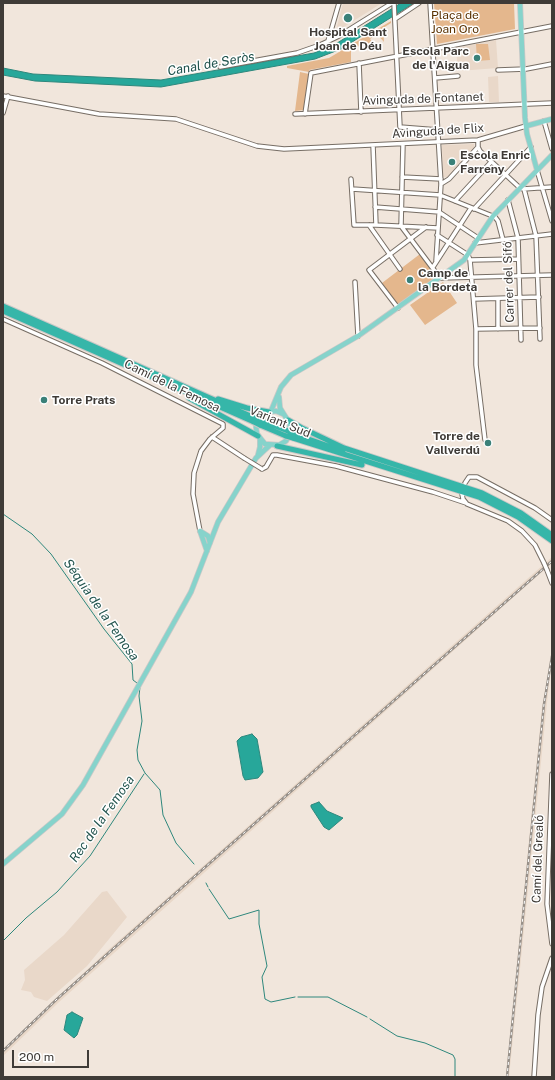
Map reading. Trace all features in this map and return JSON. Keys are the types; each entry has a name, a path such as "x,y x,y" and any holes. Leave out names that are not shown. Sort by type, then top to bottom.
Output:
{"highway":[{"path":"3,306 142,368 238,406 270,411"},
{"name":"Variant Sud","path":"3,311 119,363 293,436 355,459 448,486 479,497 506,510 552,541"},
{"path":"119,363 126,368 207,407 259,438"},
{"name":"Variant Sud","path":"142,368 254,420"},
{"path":"288,420 333,443 400,467 456,483 482,493 521,513 552,535"},
{"name":"Variant Sud","path":"293,436 400,467"},
{"path":"276,446 300,450 448,486"}],"main road":[{"path":"520,3 526,126 537,170"},
{"name":"Avinguda de Flix","path":"526,126 552,119"},
{"path":"3,864 62,814 74,799 108,743 140,682 191,592 216,527 256,458 260,449 256,427 258,420 270,411 282,384 293,374 356,337 469,258 477,241 493,216 522,188 552,155"},
{"path":"279,400 284,387 293,374"},
{"path":"259,438 270,445 276,446 284,443 289,437 291,430 288,420 283,414 279,400 282,384"},
{"path":"270,411 283,414"},
{"path":"256,458 270,445"},
{"path":"206,535 216,527"},
{"path":"200,531 210,540"},
{"path":"200,531 207,551"},
{"path":"204,540 210,540"}],"street":[{"path":"328,42 339,3"},
{"path":"395,19 418,3"},
{"path":"430,3 441,179 436,261"},
{"path":"220,67 297,53 328,42 393,4 400,127 438,130"},
{"path":"305,114 311,73 552,26"},
{"path":"332,31 336,35 340,35"},
{"path":"359,63 361,112"},
{"path":"498,70 523,69 552,64"},
{"path":"435,78 458,76"},
{"name":"Avinguda de Flix","path":"3,96 99,114 176,119 264,147 284,149 478,140 526,126"},
{"path":"3,113 8,96"},
{"name":"Avinguda de Fontanet","path":"295,114 552,103"},
{"path":"544,121 552,149"},
{"path":"478,140 478,147 491,162 522,188 536,236 540,339"},
{"path":"403,144 401,226 440,278 552,275"},
{"path":"373,145 376,224"},
{"path":"441,184 448,179 478,147"},
{"path":"433,267 459,226 473,208 531,147"},
{"path":"455,201 491,162"},
{"path":"537,170 552,221"},
{"path":"402,177 441,179"},
{"path":"351,179 354,225 376,224 438,228"},
{"path":"522,188 552,187"},
{"path":"352,189 440,195 493,216 498,221 503,240"},
{"name":"Carrer del Sifó","path":"508,200 518,238 521,340"},
{"path":"375,207 439,212 477,241 503,240 552,234"},
{"path":"369,225 400,270"},
{"path":"398,308 369,270 426,227"},
{"path":"437,235 469,258 518,259"},
{"path":"469,258 476,329 476,365 485,440"},
{"path":"448,272 451,277"},
{"path":"355,282 356,337"},
{"path":"474,299 539,297"},
{"path":"498,298 498,329"},
{"name":"Camí de la Femosa","path":"3,319 70,348 219,420 224,426 212,437 198,457 192,484 200,531"},
{"path":"476,329 540,328"},
{"path":"212,437 262,469 266,468 273,455 281,455 336,466 433,492 466,503 499,517 519,528 535,545 552,583"},
{"path":"465,483 468,478 475,477 536,508 552,520"},
{"path":"462,494 466,503"},
{"name":"Camí del Grealó","path":"552,774 546,904 552,944"},
{"path":"534,1077 538,1015 542,987 552,958"}],"shaded area":[{"name":"Hospital Sant Joan de Déu","path":"343,3 382,3 339,30 337,26"},
{"name":"Escola Parc de l'Aigua","path":"496,40 498,68 458,71 456,48"},
{"path":"498,76 499,102 489,102 488,77"},
{"name":"Escola Enric Farreny","path":"474,144 474,149 448,177 443,177 442,145"},
{"path":"552,557 552,563 59,1002 3,1056 3,1049 107,951"},
{"path":"552,654 509,1077 506,1077 542,708"},
{"path":"107,891 127,917 87,966 47,1001 34,997 31,992 21,990 25,980 24,970 64,935 102,892"}],"green space":[{"name":"Plaça de Joan Oro","path":"434,3 514,3 515,29 437,44"},
{"path":"391,21 391,23 383,28 384,42 377,34 370,39 373,43 351,48 351,62 309,70 309,72 287,68 287,66 329,58"},
{"path":"476,44 488,44 490,60 477,61"},
{"path":"300,72 309,74 304,110 295,111"},
{"name":"Camp de la Bordeta","path":"420,254 435,274 434,279 398,305 382,283"},
{"path":"443,282 457,303 425,325 410,305"}],"water":[{"path":"401,3 414,3 341,49 315,59 161,87 35,81 3,75 3,68 33,74 161,80 314,53 334,45"},
{"path":"252,734 257,739 263,772 258,778 245,780 237,741 241,737"},
{"path":"319,802 327,811 343,818 329,830 324,827 311,807 311,805"},
{"path":"72,1012 83,1018 77,1035 74,1038 64,1030 67,1015"}],"waterway":[{"name":"Séquia de la Femosa","path":"3,514 32,534 51,554 104,629 132,664 133,680 137,683"},
{"name":"Séquia de la Femosa","path":"140,687 139,696 142,721 137,750 138,760 145,773 160,790 163,815 176,843 194,864"},
{"name":"Rec de la Femosa","path":"3,941 26,918 57,892 90,856 144,774"},
{"name":"Séquia de la Femosa","path":"206,883 208,887"},
{"name":"Séquia de la Femosa","path":"209,889 229,919 259,910 259,924 267,966 262,977 265,999 271,1002 295,997"},
{"name":"Séquia de la Femosa","path":"298,997 328,997 367,1017"},
{"name":"Séquia de la Femosa","path":"370,1019 397,1036 425,1043 453,1055 455,1059 455,1077"}],"railway":[{"path":"3,1051 57,999 160,907 552,561"},
{"path":"507,1077 544,704 552,656"}],"place":[{"name":"Hospital Sant Joan de Déu","path":"348,18"},
{"name":"Escola Parc de l'Aigua","path":"477,58"},
{"name":"Escola Enric Farreny","path":"452,162"},
{"name":"Camp de la Bordeta","path":"410,280"},
{"name":"Torre Prats","path":"44,400"},
{"name":"Torre de Vallverdú","path":"488,443"}],"water label":[{"name":"Canal de Seròs","path":"211,64"}]}
